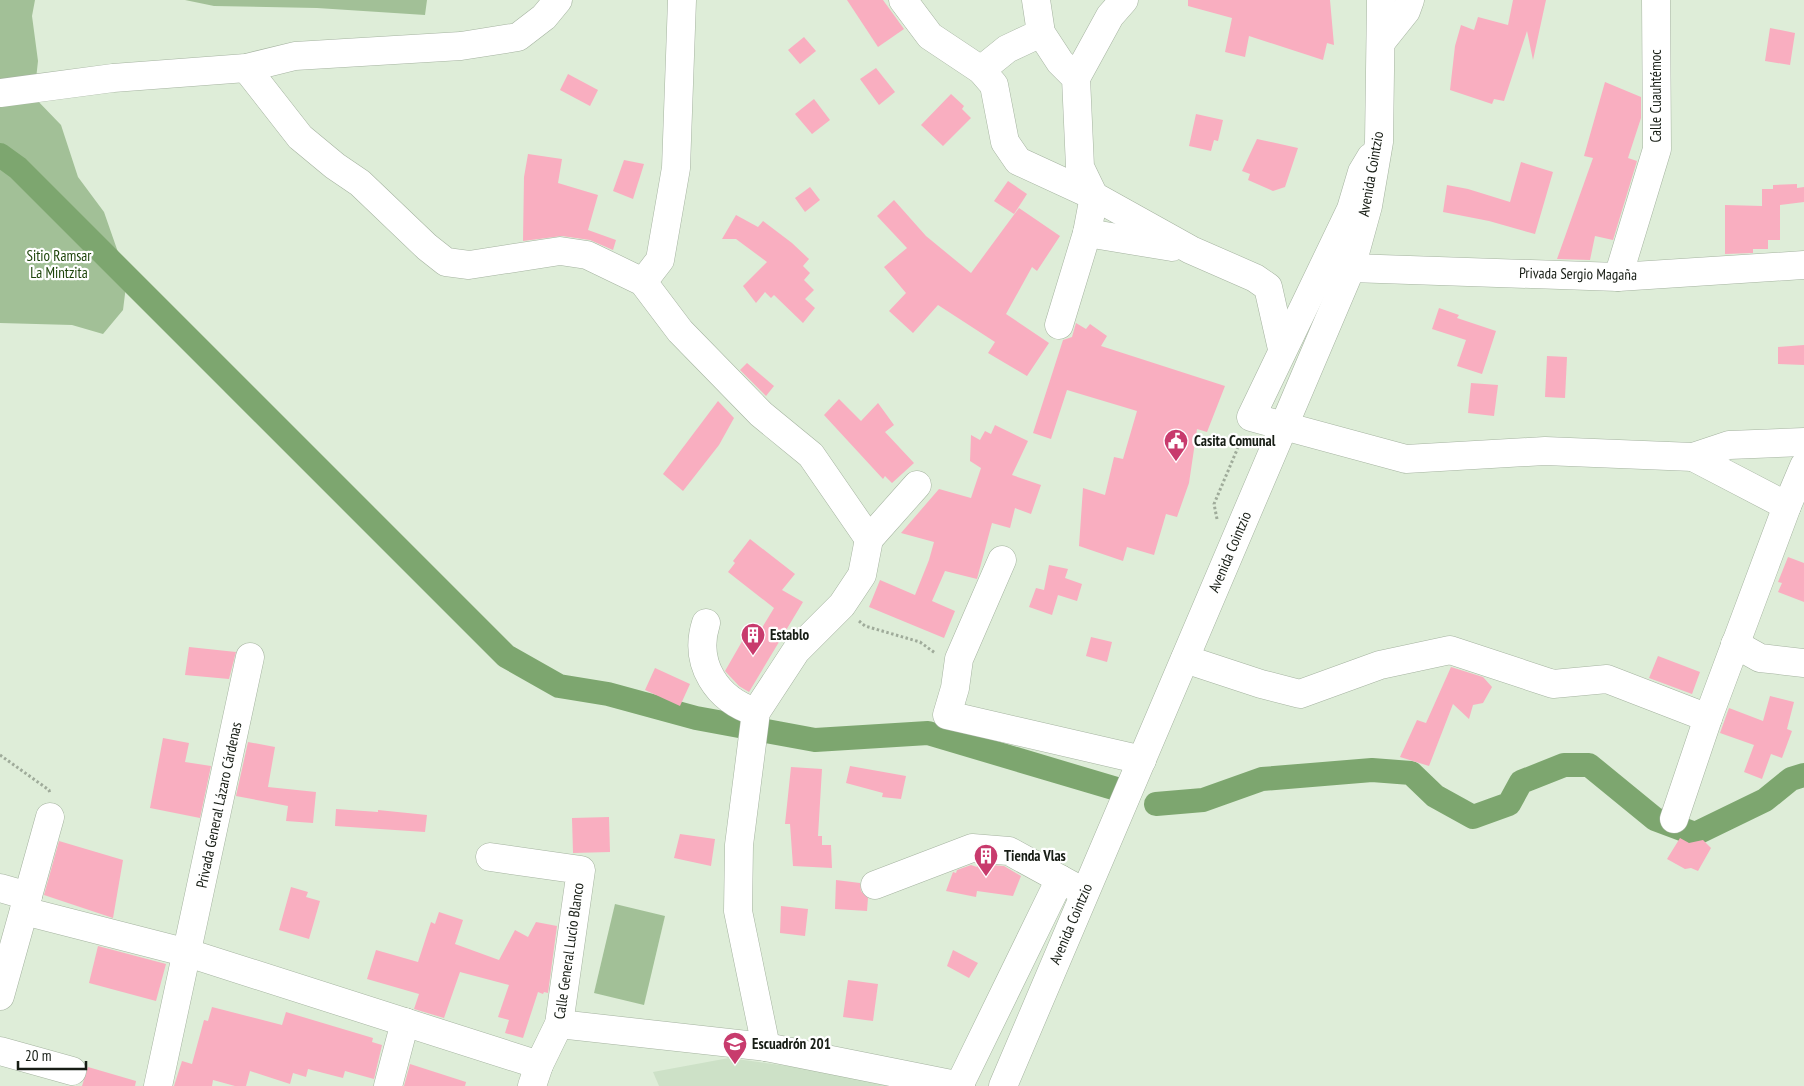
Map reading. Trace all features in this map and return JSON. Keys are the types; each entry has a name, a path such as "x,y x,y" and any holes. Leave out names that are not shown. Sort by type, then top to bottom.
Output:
{"street":[{"path":"0,94 113,78 246,68 295,56 461,46 518,37 544,17 558,0"},
{"path":"642,282 660,260 676,168 682,0"},
{"path":"903,0 930,36 981,70 994,85 1005,142 1018,161 1094,196 1191,250 1255,278 1268,287 1282,349"},
{"path":"1036,0 1041,33 1060,62 1076,78"},
{"path":"1059,325 1087,233 1094,196 1080,167 1076,78 1110,16 1124,0"},
{"name":"Avenida Cointzio","path":"1003,1086 1351,268 1368,206 1379,142 1382,41 1381,0"},
{"path":"1382,41 1406,11 1410,0"},
{"name":"Calle Cuauhtémoc","path":"1618,277 1656,149 1656,0"},
{"path":"981,70 1007,49 1041,33"},
{"path":"246,68 300,137 334,166 360,183 427,247 446,262 469,265 560,251 587,255 642,282 680,331 761,414 811,455 869,540"},
{"path":"1379,142 1362,172 1351,210 1282,349 1251,417 1406,459 1545,450 1693,457 1729,445 1804,442"},
{"path":"1087,233 1191,250"},
{"name":"Privada Sergio Magaña","path":"1351,268 1618,277 1804,266"},
{"path":"1693,457 1787,506"},
{"path":"1674,819 1735,644 1804,466"},
{"path":"766,1047 738,911 739,845 756,722 796,651 842,605 862,576 869,540 917,485"},
{"path":"1002,560 959,660 955,688 947,715 1142,760"},
{"path":"706,623 702,637 714,686 756,722"},
{"path":"1735,644 1760,658 1804,663"},
{"path":"1185,659 1261,684 1300,694 1380,666 1450,650 1553,684 1607,678 1708,718"},
{"name":"Privada General Lázaro Cárdenas","path":"158,1086 188,953 250,656"},
{"path":"0,996 50,817"},
{"path":"875,885 972,848 1009,852 1084,892"},
{"name":"Calle General Lucio Blanco","path":"490,856 581,870 560,1024 536,1075"},
{"path":"560,1024 766,1047 960,1086 1060,880"},
{"path":"0,888 26,904 405,1022 536,1075"},
{"path":"388,1086 405,1022"},
{"path":"0,1051 72,1072"}],"path":[{"path":"1236,539 1218,523 1214,504 1251,417"},
{"path":"842,605 864,626 920,642 948,662 955,688"},
{"path":"0,755 50,790 50,817"}],"shaded area":[{"name":"Escuadrón 201","path":"729,1058 932,1086 659,1086 653,1072"}],"green space":[{"name":"Sitio Ramsar La Mintzita","path":"0,0 35,0 32,16 38,61 34,97 61,125 78,177 104,212 127,278 123,310 103,334 72,325 0,323"},
{"path":"185,0 427,0 425,15 317,8 214,6"},
{"path":"615,904 665,916 644,1005 594,993"}],"building":[{"path":"847,0 883,0 904,29 878,47"},
{"path":"1188,0 1330,0 1334,45 1327,43 1323,60 1249,36 1245,57 1225,52 1232,18 1188,6"},
{"path":"1513,0 1546,0 1533,60 1527,31 1504,101 1494,99 1492,104 1450,90 1455,46 1461,25 1474,30 1478,17 1508,25"},
{"path":"1770,28 1795,33 1790,65 1765,61"},
{"path":"804,37 816,51 800,64 788,50"},
{"path":"876,68 895,92 879,105 860,79"},
{"path":"568,74 598,90 590,106 560,90"},
{"path":"1605,82 1641,97 1641,118 1628,158 1637,161 1613,240 1595,236 1590,260 1557,259 1593,158 1584,156"},
{"path":"951,94 964,106 962,109 971,118 943,146 921,125"},
{"path":"814,99 830,120 812,134 795,114"},
{"path":"1196,114 1223,120 1218,141 1214,140 1211,151 1189,146"},
{"path":"1257,139 1298,148 1285,187 1273,191 1248,180 1250,174 1242,171"},
{"path":"528,154 562,159 558,183 598,195 588,230 616,240 613,250 590,240 562,236 523,241 524,177"},
{"path":"624,160 644,164 633,199 613,191"},
{"path":"1521,162 1553,172 1535,234 1489,221 1443,212 1447,185 1468,189 1510,202"},
{"path":"1008,181 1027,194 1014,214 994,201"},
{"path":"1797,184 1797,188 1804,187 1804,202 1780,205 1780,240 1768,240 1768,249 1753,249 1753,253 1725,254 1725,205 1762,206 1762,189 1773,189 1773,185"},
{"path":"810,187 820,200 805,212 795,198"},
{"path":"894,200 926,236 971,273 1019,208 1060,236 1037,271 1032,267 1006,314 1049,343 1027,376 988,353 995,342 938,305 913,333 889,311 906,293 884,267 907,248 877,216"},
{"path":"736,215 758,227 763,221 792,243 809,259 803,266 810,273 804,280 814,290 805,299 815,308 803,323 774,295 771,298 765,292 756,303 743,286 767,262 736,239 722,239"},
{"path":"1439,308 1459,315 1457,318 1496,331 1482,374 1457,366 1466,340 1432,329"},
{"path":"1076,323 1086,329 1090,324 1107,336 1101,346 1225,386 1207,432 1197,429 1189,483 1177,517 1166,514 1154,555 1127,547 1123,561 1079,546 1083,488 1105,495 1114,457 1123,459 1137,411 1067,390 1051,439 1033,433 1063,340 1072,337"},
{"path":"1804,345 1804,365 1778,364 1778,347"},
{"path":"1547,356 1567,357 1565,398 1545,397"},
{"path":"747,363 774,386 766,396 740,370"},
{"path":"1471,383 1498,385 1494,416 1468,413"},
{"path":"839,399 861,421 878,403 894,425 885,432 914,463 892,483 885,476 883,479 824,415"},
{"path":"718,401 734,418 719,445 683,491 663,474"},
{"path":"995,425 1028,441 1012,475 1041,485 1031,514 1015,508 1010,528 992,523 977,579 945,571 932,601 955,611 944,638 869,607 880,580 915,595 934,542 901,533 939,489 971,498 981,468 970,461 971,435 980,440 985,431 991,434"},
{"path":"750,539 795,574 782,590 803,602 749,692 739,686 725,671 748,631 760,631 774,608 728,572 735,563 733,561"},
{"path":"1788,557 1804,563 1804,602 1778,592 1782,583 1778,582"},
{"path":"1049,565 1068,569 1065,578 1082,584 1077,601 1058,595 1052,615 1029,607 1036,588 1044,590"},
{"path":"1091,637 1112,642 1107,662 1086,656"},
{"path":"189,647 236,652 229,679 185,675"},
{"path":"1658,656 1700,672 1692,694 1649,678"},
{"path":"1451,667 1483,677 1492,687 1483,703 1473,705 1469,719 1453,704 1429,766 1400,757 1417,720 1426,723"},
{"path":"655,668 690,684 680,706 645,690"},
{"path":"1770,696 1794,702 1787,729 1792,731 1782,758 1771,754 1762,779 1744,772 1754,745 1720,733 1729,708 1763,721"},
{"path":"163,738 189,743 185,762 211,766 200,818 150,808"},
{"path":"248,742 275,747 268,787 316,792 313,823 286,821 288,806 236,796"},
{"path":"850,766 906,776 901,799 882,797 883,793 846,783"},
{"path":"791,767 822,769 818,836 822,836 822,845 831,845 832,868 793,866 790,824 785,824"},
{"path":"336,809 378,812 378,810 427,815 425,832 335,826"},
{"path":"609,817 610,852 573,853 572,818"},
{"path":"680,834 715,839 711,866 674,858"},
{"path":"1680,838 1689,843 1703,840 1711,848 1698,871 1691,868 1685,869 1667,859"},
{"path":"59,841 123,860 113,918 44,895"},
{"name":"Tienda Vlas","path":"978,864 1004,866 1021,876 1013,896 977,891 976,897 946,891 953,872 956,873 957,870 971,865 977,867"},
{"path":"836,880 860,883 861,891 868,898 867,911 835,909"},
{"path":"291,887 308,892 306,897 320,901 309,939 279,930"},
{"path":"781,906 808,909 805,936 780,933"},
{"path":"439,912 463,920 455,944 499,960 515,930 528,937 536,922 557,926 548,993 538,992 523,1038 505,1033 509,1020 498,1017 509,985 460,972 444,1018 414,1009 419,994 367,979 376,950 418,962 431,922 435,924"},
{"path":"98,946 166,964 156,1001 89,983"},
{"path":"953,950 978,963 969,978 947,966"},
{"path":"848,980 878,984 873,1021 843,1017"},
{"path":"212,1007 282,1025 286,1012 373,1038 372,1042 382,1045 374,1079 345,1071 343,1078 308,1069 306,1077 293,1073 290,1084 250,1071 246,1086 235,1086 213,1080 212,1086 174,1086 182,1061 192,1064 204,1020 208,1021"},
{"path":"410,1064 466,1082 465,1086 404,1086"},
{"path":"88,1067 136,1081 135,1086 82,1086"}],"waterway":[{"path":"0,155 18,168 506,656 559,686 608,694 696,718 815,740 928,733 1120,790"},
{"path":"1156,804 1203,800 1262,779 1372,770 1411,773 1435,796 1473,817 1509,804 1521,782 1564,765 1589,765 1655,819 1695,834 1765,800 1791,779 1804,775"}],"place":[{"name":"Casita Comunal","path":"1176,462"},
{"name":"Establo","path":"753,656"},
{"name":"Tienda Vlas","path":"986,877"},
{"name":"Escuadrón 201","path":"735,1065"}]}
